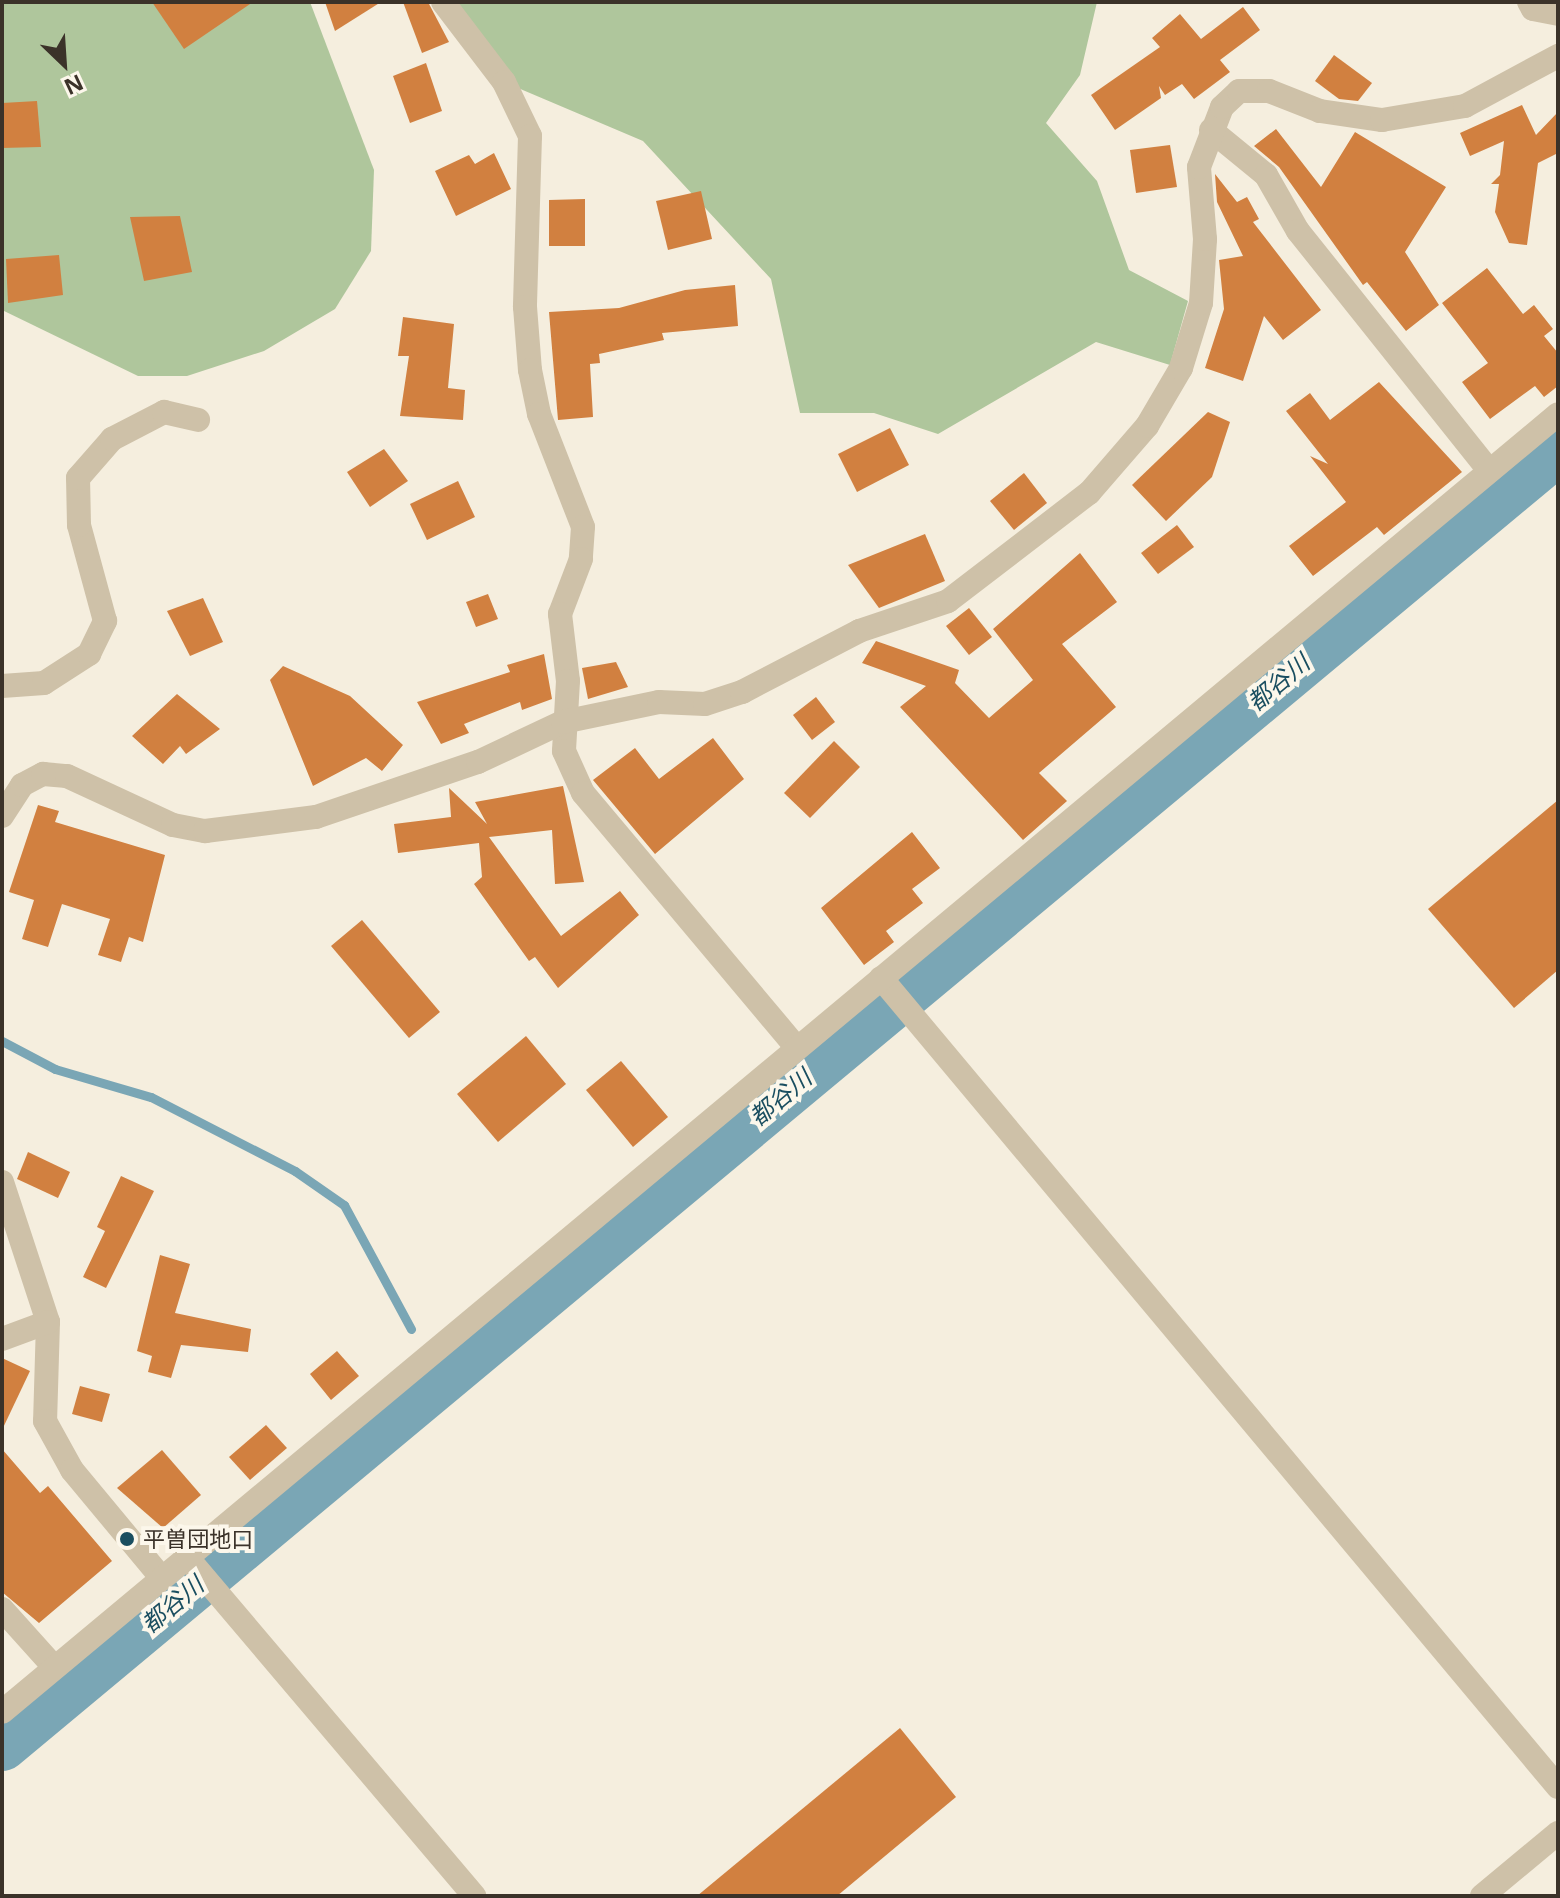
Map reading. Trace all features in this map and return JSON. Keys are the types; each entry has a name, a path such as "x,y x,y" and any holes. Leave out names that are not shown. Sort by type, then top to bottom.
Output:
{"street":[{"path":"443,2 504,82 530,136 525,307 530,370 539,414 583,527 581,559 560,614 568,681 563,722 564,751 583,793 797,1048"},
{"path":"1529,2 1533,9 1558,14"},
{"path":"2,816 22,785 43,774 67,776 173,825 205,831 316,817 464,767 563,722 659,702 705,704 742,692 859,631 948,601 1089,493 1147,426 1181,368 1201,303 1205,239 1199,167 1211,130 1239,91 1269,91 1320,111 1382,120 1465,106 1558,56"},
{"path":"1211,130 1266,175 1298,231 1489,470"},
{"path":"2,686 44,683 89,654 105,621 79,525 78,478 112,439 164,412 198,420"},
{"path":"2,1712 160,1576 190,1560 797,1048 892,991 1489,470 1558,414"},
{"path":"892,991 1558,1787"},
{"path":"2,1182 48,1322 45,1421 72,1470 160,1576"},
{"path":"2,1339 48,1322"},
{"path":"190,1560 474,1896"},
{"path":"2,1609 54,1667"},
{"path":"1482,1896 1558,1833"}],"green space":[{"path":"2,2 310,2 374,170 371,251 335,309 264,351 187,376 138,376 2,310"},
{"path":"443,2 1097,2 1080,75 1046,123 1097,181 1129,270 1188,301 1170,365 1096,342 938,434 874,413 800,413 771,279 643,141 504,82"}],"building":[{"path":"152,2 253,2 184,49"},
{"path":"325,2 381,2 335,31"},
{"path":"403,2 428,2 449,42 422,53"},
{"path":"1243,7 1260,30 1220,60 1230,72 1194,99 1182,84 1165,95 1159,86 1161,98 1115,130 1091,95 1160,47 1152,38 1180,14 1201,39"},
{"path":"1334,55 1372,83 1358,101 1339,99 1315,81"},
{"path":"426,63 442,111 410,123 393,76"},
{"path":"37,101 41,147 2,148 2,103"},
{"path":"1522,105 1536,135 1558,112 1558,153 1538,163 1527,245 1509,243 1495,212 1499,184 1491,184 1500,175 1504,141 1470,156 1460,133"},
{"path":"1276,129 1321,187 1355,132 1446,187 1405,252 1439,305 1406,331 1367,282 1363,285 1279,167 1254,146"},
{"path":"1170,145 1177,187 1136,193 1130,150"},
{"path":"494,153 511,189 456,216 435,171 469,155 475,164"},
{"path":"1215,174 1237,202 1247,197 1259,219 1253,222 1321,310 1283,340 1264,316 1243,381 1205,368 1224,309 1219,260 1243,256 1217,202"},
{"path":"701,191 712,239 668,250 656,201"},
{"path":"585,199 585,246 549,246 549,200"},
{"path":"180,216 192,272 144,281 130,217"},
{"path":"59,255 63,295 8,303 6,259"},
{"path":"1487,268 1523,314 1534,305 1553,329 1544,336 1558,353 1558,386 1544,397 1535,386 1490,419 1462,382 1488,363 1442,303"},
{"path":"735,285 738,326 662,333 664,340 599,354 600,363 590,364 593,417 558,420 549,312 619,308 685,290"},
{"path":"403,317 454,324 448,388 465,390 463,420 400,416 409,356 398,356"},
{"path":"1379,382 1462,472 1384,535 1377,527 1313,576 1289,546 1346,502 1310,456 1328,464 1286,411 1310,393 1330,420"},
{"path":"1208,412 1230,422 1212,477 1166,521 1132,485"},
{"path":"890,428 909,465 857,492 838,454"},
{"path":"384,449 408,481 370,507 347,472"},
{"path":"1024,473 1047,503 1014,530 990,501"},
{"path":"458,481 475,517 427,540 410,504"},
{"path":"1177,525 1194,547 1158,574 1141,553"},
{"path":"925,534 945,581 879,608 848,565"},
{"path":"1080,553 1117,602 1062,644 1116,707 1039,773 1067,801 1023,840 900,707 926,686 862,663 876,641 959,670 955,683 989,718 1033,680 993,629"},
{"path":"488,594 498,619 476,627 466,602"},
{"path":"203,598 223,642 190,656 167,611"},
{"path":"969,608 992,637 969,655 946,626"},
{"path":"544,654 552,699 522,710 520,702 464,724 469,733 441,744 417,702 510,672 507,665"},
{"path":"616,662 628,687 588,699 582,668"},
{"path":"283,666 350,696 403,745 382,771 366,758 313,786 270,680"},
{"path":"177,694 220,729 186,754 180,746 163,764 132,736"},
{"path":"816,697 835,722 812,740 793,715"},
{"path":"713,738 744,779 655,854 593,780 635,748 659,779"},
{"path":"834,741 860,767 810,818 784,793"},
{"path":"563,786 584,882 555,884 552,830 489,837 561,936 620,891 639,915 558,988 535,957 529,961 474,884 482,877 479,843 398,853 394,824 451,817 449,788 487,824 475,802"},
{"path":"1558,800 1558,970 1514,1008 1428,909"},
{"path":"38,805 59,811 55,822 165,855 143,942 129,937 121,962 98,955 110,919 62,904 48,947 22,939 34,900 9,892"},
{"path":"912,832 940,868 912,889 923,903 886,931 894,942 864,965 821,908"},
{"path":"362,920 440,1012 409,1038 331,946"},
{"path":"526,1036 566,1084 498,1142 457,1094"},
{"path":"621,1061 668,1117 633,1147 586,1090"},
{"path":"28,1152 70,1172 58,1198 17,1179"},
{"path":"121,1176 154,1191 106,1288 83,1277 105,1231 97,1227"},
{"path":"160,1255 190,1264 175,1313 251,1329 248,1352 181,1345 171,1378 148,1372 152,1356 137,1351"},
{"path":"337,1351 359,1376 331,1400 310,1374"},
{"path":"2,1358 30,1371 2,1430"},
{"path":"80,1386 110,1394 102,1422 72,1414"},
{"path":"266,1425 287,1448 250,1480 229,1457"},
{"path":"2,1449 40,1493 48,1486 112,1561 39,1623 2,1592"},
{"path":"162,1450 201,1495 163,1528 117,1488"},
{"path":"900,1728 956,1797 837,1896 697,1896"}],"waterway":[{"name":"都谷川","path":"2,1745 1558,449"},
{"path":"2,1041 55,1069 151,1097 295,1171 344,1205 411,1329"}],"place":[{"name":"平曽団地口","path":"127,1539"}]}
